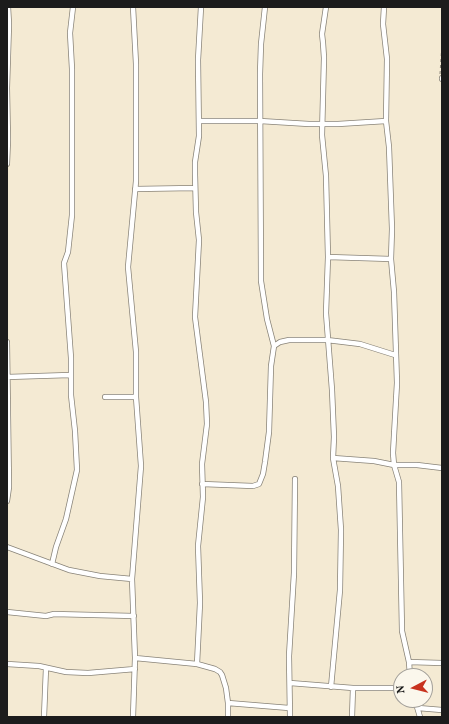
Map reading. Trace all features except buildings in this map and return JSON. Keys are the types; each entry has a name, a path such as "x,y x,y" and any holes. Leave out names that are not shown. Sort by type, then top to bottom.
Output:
{"street":[{"path":"7,164 8,7"},
{"path":"52,564 56,547 66,519 78,470 71,395 70,333 64,263 68,252 72,215 72,76 70,33 73,7"},
{"path":"133,7 136,64 135,189 128,268 136,352 136,397 141,453 141,476 132,579 135,658 133,717"},
{"path":"197,664 200,603 198,546 203,497 202,464 207,424 206,402 195,317 199,240 196,212 195,162 199,136 198,39 201,7"},
{"path":"202,484 253,486 259,484 263,474 269,432 270,378 274,346 267,319 261,281 261,50 265,7"},
{"path":"326,7 322,34 324,58 322,135 326,176 328,257 326,313 333,411 333,458 338,486 341,530 340,590 331,687"},
{"path":"384,7 383,24 386,59 386,121 392,229 397,383 393,440 394,465 399,482 402,631 409,668"},
{"path":"199,121 323,123 386,121"},
{"path":"135,189 195,188"},
{"path":"328,257 392,259"},
{"path":"274,346 280,342 289,340 328,340 360,344 395,355"},
{"path":"7,342 9,488 7,501"},
{"path":"7,377 70,375"},
{"path":"105,397 136,397"},
{"path":"333,458 374,461 394,465 417,465 442,468"},
{"path":"290,717 289,656 294,573 295,479"},
{"path":"7,547 69,570 132,579"},
{"path":"7,612 46,616 54,614 134,616"},
{"path":"135,658 197,664 220,672 224,682 228,703 228,717"},
{"path":"409,662 442,662"},
{"path":"7,664 46,668 66,672 88,673 135,669"},
{"path":"44,717 46,668"},
{"path":"290,683 331,687 393,688"},
{"path":"352,717 353,688"},
{"path":"228,703 289,708"},
{"path":"420,717 418,708 442,710"}],"path":[{"path":"442,43 440,73 442,78"}]}
